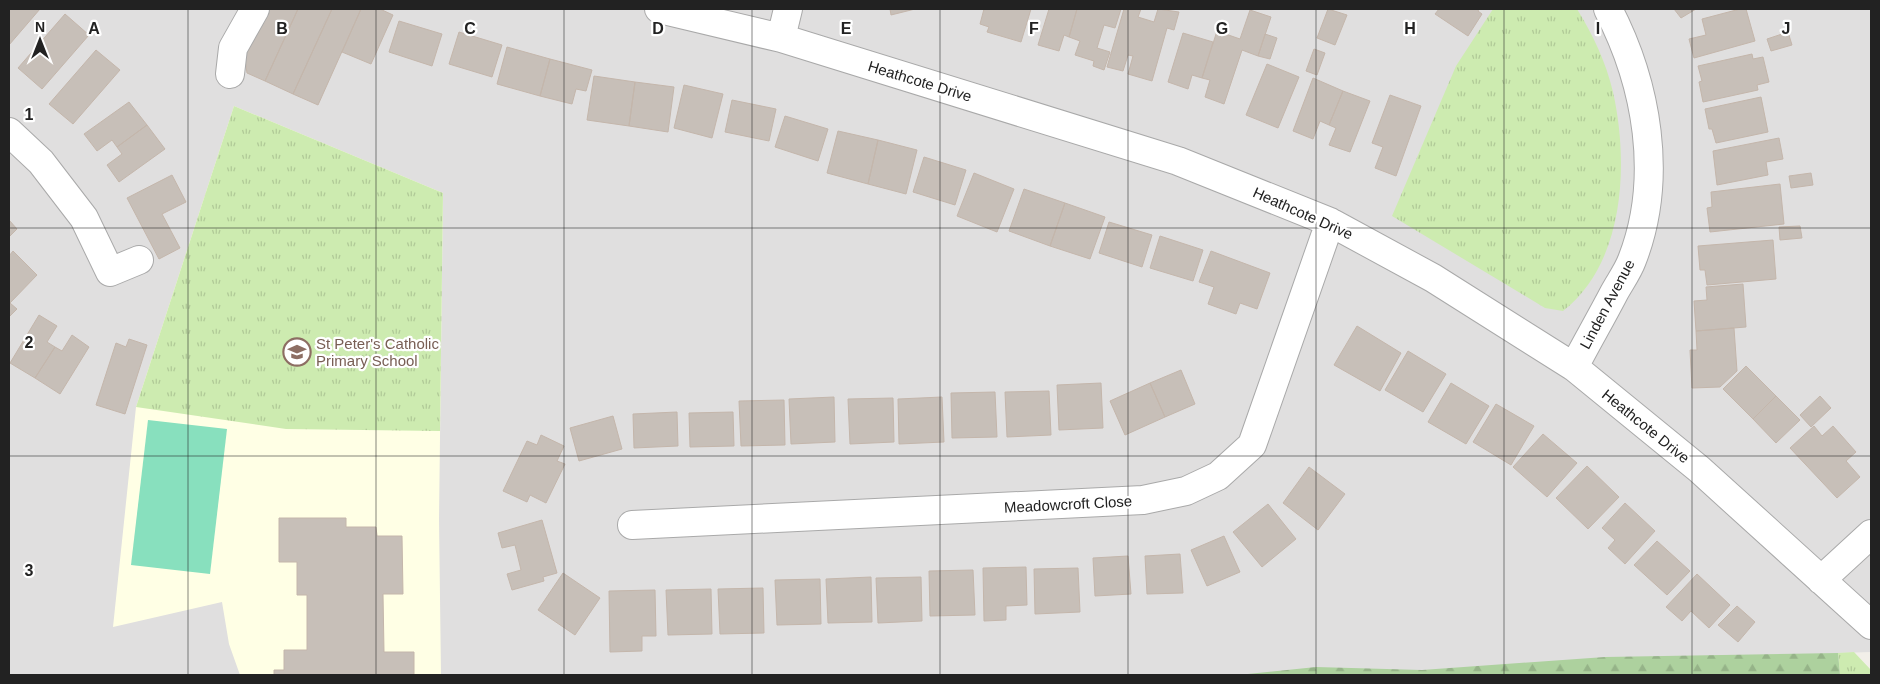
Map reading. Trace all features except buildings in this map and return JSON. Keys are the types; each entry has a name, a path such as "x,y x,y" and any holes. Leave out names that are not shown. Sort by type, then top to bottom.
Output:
{"street":[{"path":"230,74 233,48 255,9"},
{"name":"Heathcote Drive","path":"659,9 780,38 1178,161 1330,222 1433,278 1574,367 1699,469 1871,625"},
{"path":"780,38 788,9"},
{"name":"Linden Avenue","path":"1574,367 1632,260 1642,223 1649,176 1645,110 1624,40 1608,9"},
{"path":"9,132 41,162 84,218 101,276 139,260"},
{"name":"Meadowcroft Close","path":"632,525 1143,500 1186,491 1218,476 1252,445 1330,222"},
{"path":"1820,580 1871,534"}],"shaded area":[{"path":"9,9 1871,9 1871,652 1838,653 1840,675 9,675"},
{"name":"St Peter's Catholic Primary School","path":"234,106 443,193 439,520 441,675 240,675 229,644 222,602 113,627 136,407"}],"green space":[{"path":"1493,9 1577,9 1598,49 1607,70 1613,92 1621,149 1621,180 1617,210 1610,239 1599,267 1584,291 1563,311 1545,308 1392,216 1456,66"},
{"path":"234,106 443,193 440,431 286,429 136,407"},
{"path":"148,420 227,429 210,574 131,565"},
{"path":"1854,652 1871,670 1871,675 1840,675 1838,653"},
{"path":"1838,653 1840,675 1238,675 1316,667 1422,670 1605,657"}],"place":[{"name":"St Peter's Catholic Primary School","path":"297,352"}]}
